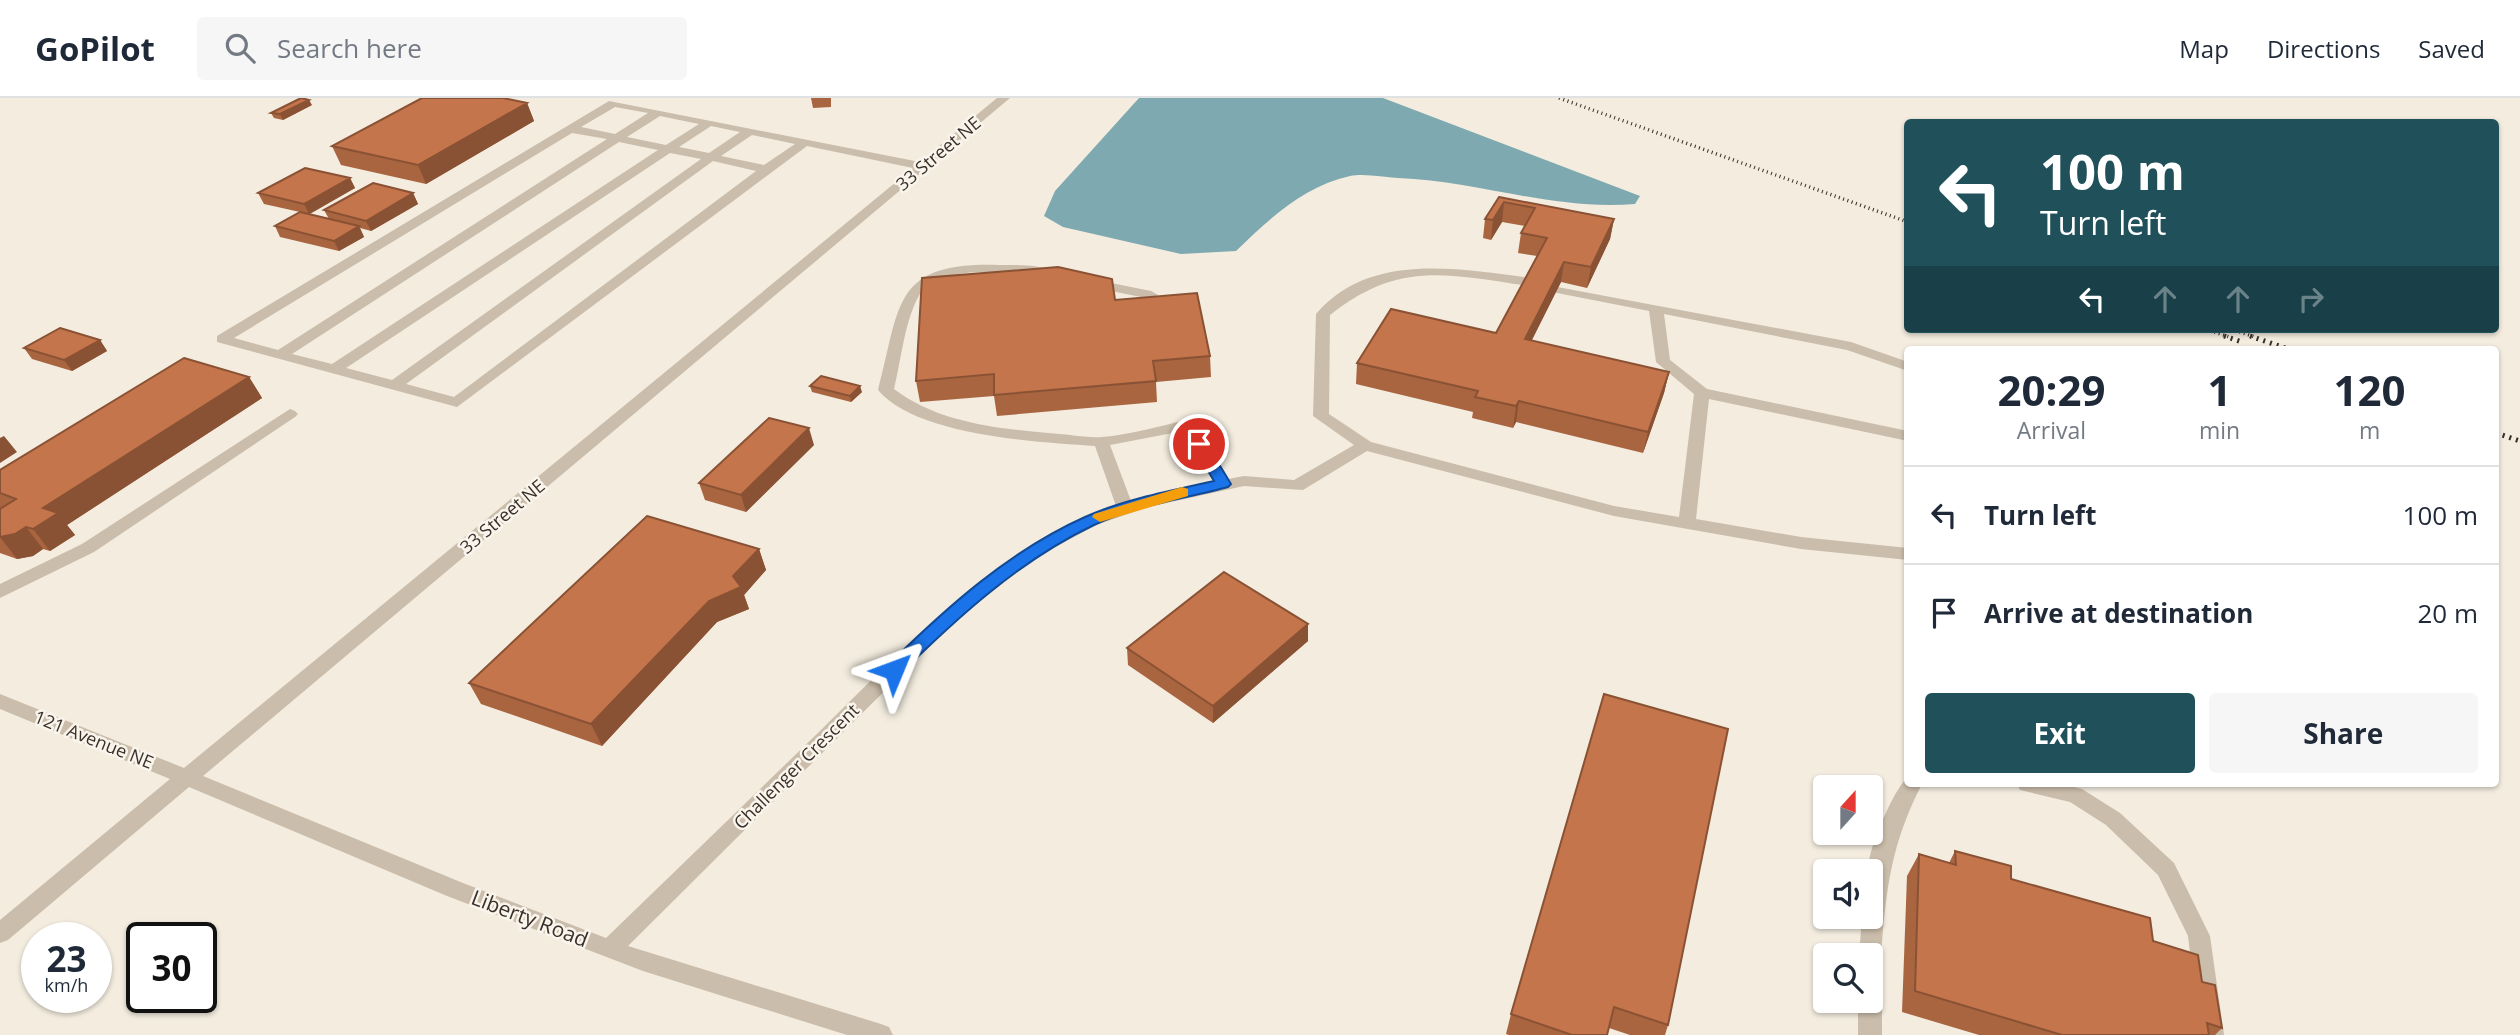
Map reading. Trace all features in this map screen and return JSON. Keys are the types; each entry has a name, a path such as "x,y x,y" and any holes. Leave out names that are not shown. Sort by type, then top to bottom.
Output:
{"street":[{"name":"33 Street NE","path":"0,933 1004,98"},
{"path":"805,142 457,402 222,339 613,103 658,113 708,122 923,166"},
{"path":"280,355 658,113"},
{"path":"334,369 708,122"},
{"path":"571,129 766,169"},
{"path":"394,385 750,131"},
{"path":"1151,295 1024,269 985,267 925,278 913,292 886,390 899,403 933,417 1013,434 1101,442 1188,425 1223,484"},
{"path":"1531,282 1425,270 1390,273 1339,299 1323,314 1321,416 1365,445 1614,511 1801,543 1904,554"},
{"path":"1557,289 1851,346 1904,366"},
{"path":"1656,308 1663,362 1702,393 1904,435"},
{"path":"1687,524 1702,393"},
{"path":"0,593 88,548 290,415"},
{"path":"1101,442 1125,508"},
{"name":"Challenger Crescent","path":"610,949 951,614 1031,553 1090,521 1125,508 1244,481 1297,486 1365,445"},
{"name":"121 Avenue NE","path":"0,701 187,778"},
{"name":"Liberty Road","path":"187,778 294,825 610,949 881,1035"},
{"path":"1871,943 1879,860 1900,802 1910,787"},
{"path":"2041,787 2075,794 2113,819 2166,869 2199,936 2212,1035"},
{"path":"1870,1013 1870,1035"}],"water":[{"path":"1139,98 1383,98 1640,196 1635,204 1575,203 1428,180 1355,175 1333,181 1302,196 1274,216 1236,251 1181,254 1063,227 1044,216 1055,191"}],"building":[{"path":"301,98 309,100 280,114 271,113"},
{"path":"422,98 503,98 527,103 418,165 332,146"},
{"path":"305,168 350,178 304,204 258,193"},
{"path":"373,183 413,193 366,221 324,210"},
{"path":"1499,197 1614,219 1591,267 1564,262 1525,339 1669,372 1648,432 1519,401 1516,406 1475,397 1478,391 1357,363 1391,309 1496,333 1547,238 1521,233 1535,208 1504,202 1493,220 1485,219"},
{"path":"300,212 359,226 334,241 275,226"},
{"path":"1058,267 1112,279 1115,300 1197,293 1210,356 1153,361 1156,381 994,395 994,374 916,381 922,278"},
{"path":"60,328 100,340 64,360 24,348"},
{"path":"184,358 249,377 43,508 58,513 33,529 26,527 15,534 0,537 0,509 16,499 0,493 0,470"},
{"path":"821,376 860,386 850,396 810,386"},
{"path":"769,418 809,428 741,495 699,483"},
{"path":"647,516 759,549 733,576 741,587 709,601 591,724 469,683"},
{"path":"1224,572 1308,624 1213,706 1127,648"},
{"path":"1604,694 1728,729 1668,1025 1614,1007 1607,1035 1572,1035 1511,1014"},
{"path":"1955,851 2011,866 2011,879 2150,918 2153,941 2198,955 2202,982 2215,985 2222,1028 2207,1023 2209,1035 2062,1035 1915,991 1919,854 1956,865"}],"railway":[{"path":"1559,98 1904,221"},
{"path":"2218,333 2229,337"},
{"path":"2243,333 2255,337"},
{"path":"2224,336 2242,342"},
{"path":"2250,336 2279,346"},
{"path":"2499,434 2520,441"}],"slow traffic":[{"path":"1100,517 1182,492"}],"route":[{"path":"894,670 951,614 1031,553 1090,521 1144,502 1223,484 1199,444"}]}
